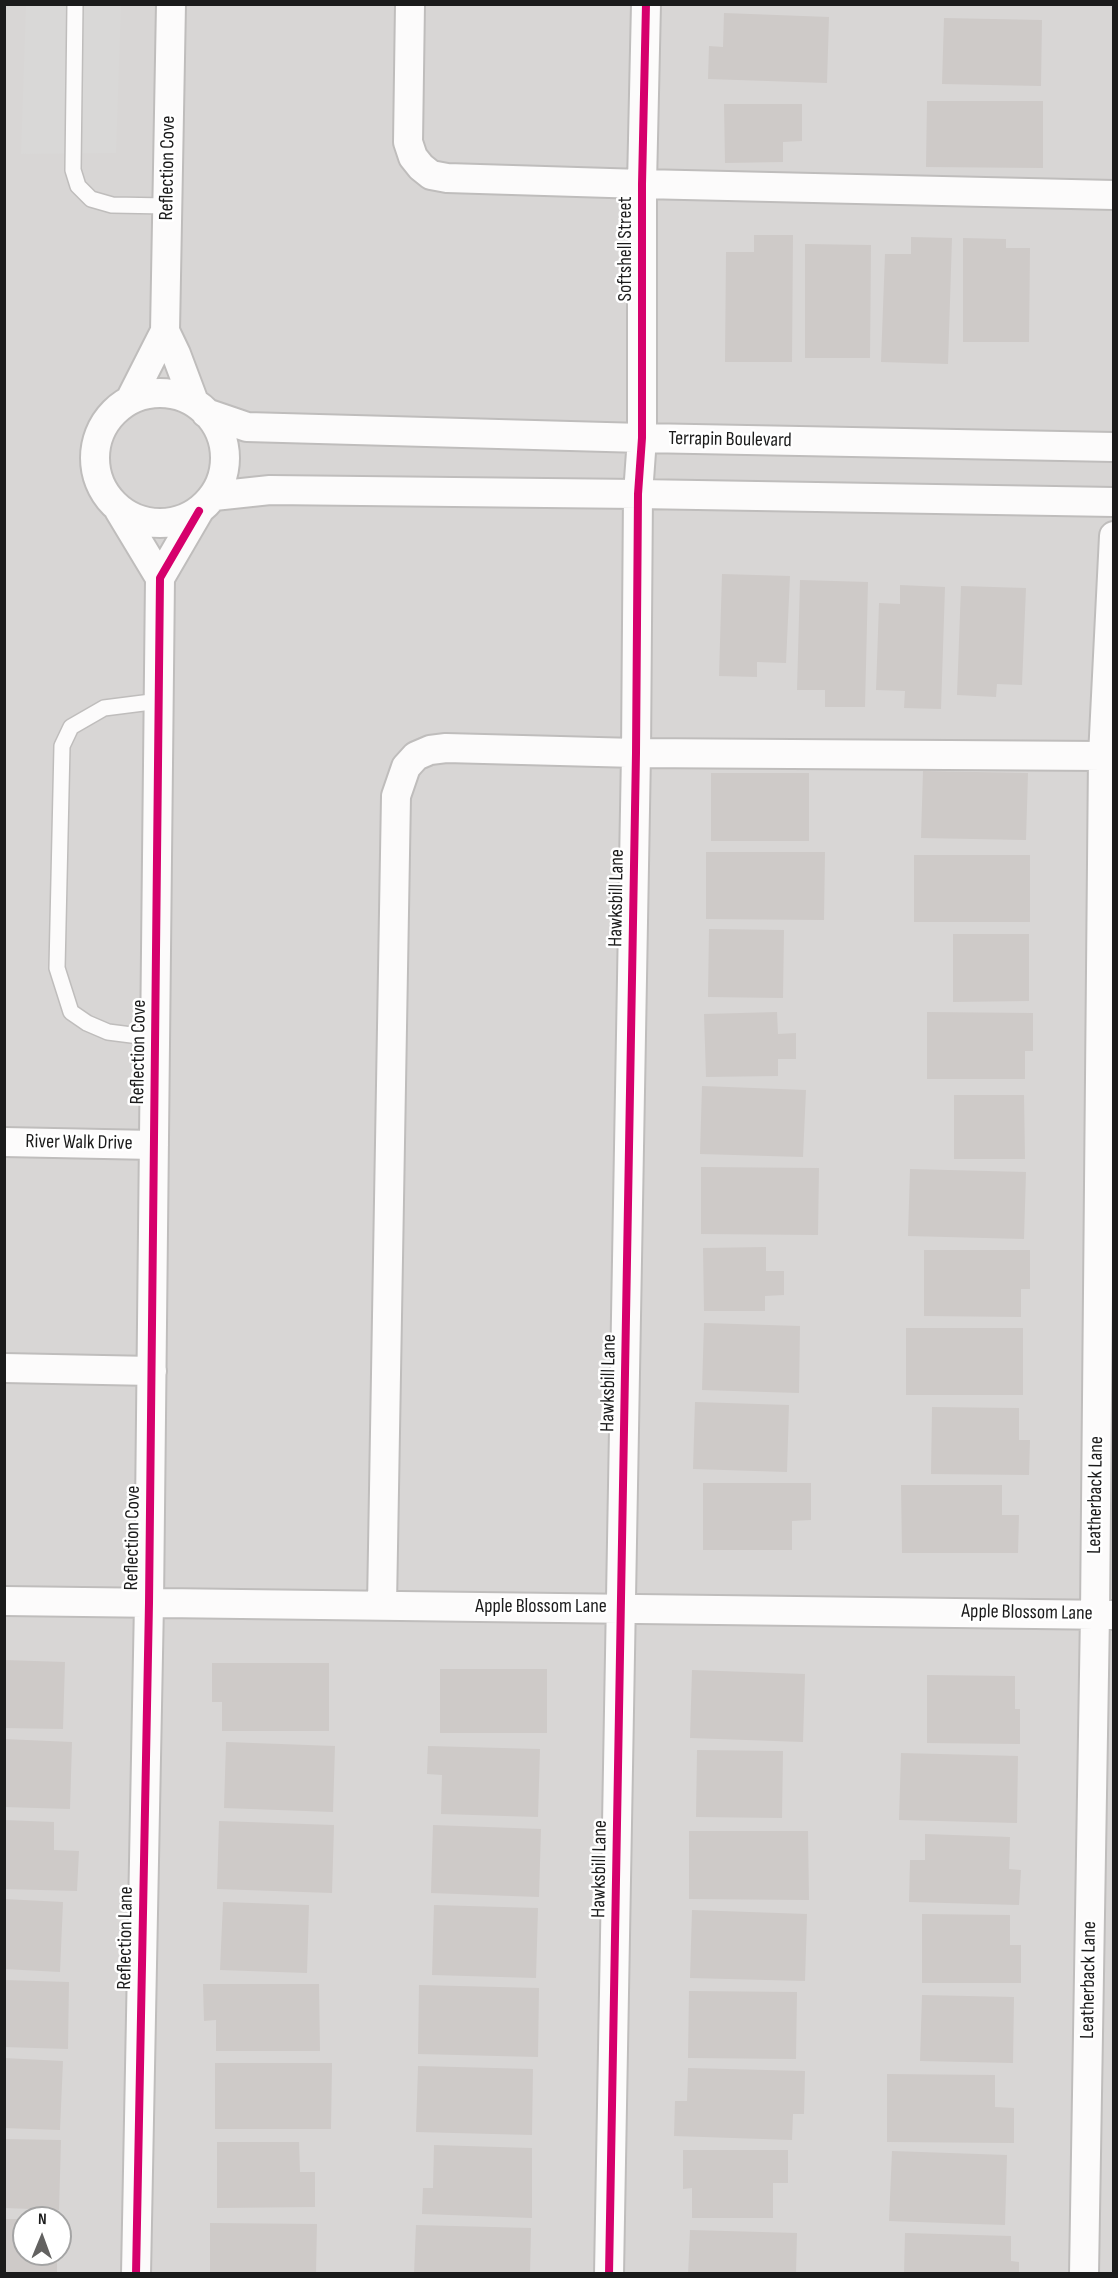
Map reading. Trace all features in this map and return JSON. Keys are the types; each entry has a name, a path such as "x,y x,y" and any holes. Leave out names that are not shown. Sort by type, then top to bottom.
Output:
{"street":[{"name":"Reflection Cove","path":"130,400 165,331 171,4"},
{"path":"410,4 407,129 413,157 431,175 447,178 642,184 1113,195"},
{"name":"Softshell Street","path":"638,494 642,438 642,184 646,4"},
{"name":"Reflection Cove","path":"165,331 200,408"},
{"path":"119,510 137,520 161,524 180,521 206,503 223,476 225,455 221,434 200,408 173,394 151,394 130,400 112,413 100,431 94,452 96,474 104,494 119,510 160,578"},
{"name":"Terrapin Boulevard","path":"200,408 247,427 642,438 1113,447"},
{"path":"206,503 270,490 1113,502"},
{"name":"Hawksbill Lane","path":"609,2274 636,753 638,494"},
{"name":"Reflection Cove","path":"149,1603 160,578 206,503"},
{"name":"Leatherback Lane","path":"1084,2274 1104,1615 1103,756 1113,536"},
{"path":"382,1605 396,808 400,778 406,767 416,756 430,750 446,748 636,753 1103,756"},
{"name":"River Walk Drive","path":"4,1142 154,1145"},
{"path":"4,1368 152,1371"},
{"name":"Apple Blossom Lane","path":"4,1601 621,1607 1104,1615"},
{"name":"Reflection Lane","path":"136,2274 149,1603"}],"lane":[{"path":"75,4 73,170 78,186 91,198 112,205 167,206"},
{"path":"155,1038 108,1032 87,1023 71,1012 57,968 62,746 71,727 104,708 159,701"}],"shaded area":[{"path":"5,5 1113,5 1113,2273 5,2274"},
{"path":"26,5 121,5 116,153 21,154"}],"building":[{"path":"724,13 829,17 827,83 708,79 709,46 723,47"},
{"path":"944,18 1042,20 1041,86 942,84"},
{"path":"927,101 1043,101 1043,168 926,167"},
{"path":"724,104 802,104 802,141 783,142 783,162 725,163"},
{"path":"754,235 793,235 792,362 725,362 726,252 754,252"},
{"path":"911,237 952,238 948,364 881,362 885,254 911,254"},
{"path":"963,238 1006,239 1006,248 1030,248 1029,342 963,342"},
{"path":"805,244 871,245 870,358 805,358"},
{"path":"722,574 790,576 786,663 757,662 757,677 719,676"},
{"path":"800,580 868,582 865,707 825,707 825,690 797,690"},
{"path":"900,585 945,587 941,709 904,708 905,691 876,690 879,603 900,604"},
{"path":"961,586 1026,588 1022,685 997,684 996,697 957,695"},
{"path":"923,771 1028,773 1026,840 921,838"},
{"path":"711,773 809,773 809,841 711,841"},
{"path":"706,852 825,852 824,920 706,919"},
{"path":"914,855 1030,855 1030,922 914,922"},
{"path":"709,929 784,930 783,998 708,997"},
{"path":"953,934 1029,934 1029,1001 953,1002"},
{"path":"777,1012 778,1034 796,1033 796,1059 778,1059 778,1076 706,1077 704,1014"},
{"path":"927,1012 1033,1013 1033,1051 1025,1051 1025,1079 927,1079"},
{"path":"702,1086 806,1090 803,1157 700,1154"},
{"path":"954,1095 1024,1095 1025,1159 954,1159"},
{"path":"701,1167 819,1168 818,1235 701,1234"},
{"path":"910,1169 1026,1172 1024,1239 908,1236"},
{"path":"766,1247 766,1271 784,1271 784,1295 765,1296 765,1311 704,1311 703,1248"},
{"path":"924,1250 1030,1250 1030,1289 1021,1289 1021,1317 924,1316"},
{"path":"704,1323 800,1326 799,1393 702,1390"},
{"path":"906,1328 1023,1328 1023,1395 906,1395"},
{"path":"695,1402 789,1405 787,1472 693,1469"},
{"path":"932,1407 1019,1408 1019,1440 1030,1440 1029,1475 931,1474"},
{"path":"703,1483 811,1483 811,1520 792,1521 792,1550 703,1550"},
{"path":"901,1485 1002,1485 1002,1515 1019,1515 1018,1553 902,1553"},
{"path":"4,1660 65,1662 63,1729 4,1728"},
{"path":"212,1663 329,1663 329,1731 222,1731 222,1702 212,1702"},
{"path":"440,1669 547,1669 547,1733 440,1733"},
{"path":"692,1670 805,1674 803,1742 690,1738"},
{"path":"927,1675 1015,1676 1015,1709 1020,1709 1020,1744 927,1743"},
{"path":"4,1739 72,1742 70,1809 4,1807"},
{"path":"226,1742 335,1746 333,1812 224,1808"},
{"path":"428,1746 540,1749 538,1817 441,1814 442,1775 427,1774"},
{"path":"697,1750 783,1751 782,1818 696,1817"},
{"path":"901,1753 1018,1756 1017,1823 899,1820"},
{"path":"4,1820 54,1822 54,1850 79,1851 77,1891 4,1889"},
{"path":"219,1821 334,1825 332,1893 217,1889"},
{"path":"433,1825 541,1829 539,1897 431,1893"},
{"path":"689,1831 808,1831 809,1900 689,1899"},
{"path":"925,1834 1010,1837 1009,1869 1021,1870 1019,1905 909,1902 910,1860 925,1860"},
{"path":"4,1899 63,1902 60,1972 4,1969"},
{"path":"223,1902 309,1905 307,1973 220,1970"},
{"path":"434,1905 538,1908 536,1978 432,1975"},
{"path":"692,1910 807,1914 805,1981 690,1978"},
{"path":"922,1914 1010,1915 1010,1945 1021,1945 1021,1983 922,1983"},
{"path":"4,1980 69,1982 68,2049 4,2047"},
{"path":"203,1984 319,1984 320,2051 216,2051 216,2020 204,2021"},
{"path":"419,1985 539,1988 538,2057 418,2054"},
{"path":"689,1991 797,1992 796,2059 688,2058"},
{"path":"922,1995 1014,1997 1013,2063 920,2061"},
{"path":"4,2058 63,2061 60,2130 4,2128"},
{"path":"215,2063 332,2063 331,2129 215,2129"},
{"path":"418,2066 533,2069 532,2135 416,2132"},
{"path":"688,2068 805,2071 804,2114 793,2114 792,2140 674,2136 675,2101 687,2101"},
{"path":"887,2074 995,2075 995,2107 1014,2108 1014,2143 887,2142"},
{"path":"4,2139 61,2140 59,2206 4,2208"},
{"path":"217,2142 299,2142 300,2172 315,2172 315,2207 217,2208"},
{"path":"434,2145 532,2148 532,2218 422,2214 423,2188 433,2188"},
{"path":"683,2150 788,2150 788,2183 773,2183 773,2218 692,2218 692,2188 683,2189"},
{"path":"892,2151 1007,2155 1005,2225 889,2221"},
{"path":"4,2219 12,2219 12,2266 57,2266 57,2274 4,2274"},
{"path":"210,2223 317,2224 316,2274 210,2274"},
{"path":"416,2225 531,2228 530,2274 414,2274"},
{"path":"690,2230 797,2233 796,2274 688,2274"},
{"path":"905,2233 1011,2236 1011,2261 1019,2262 1019,2274 904,2274"}],"cycle path":[{"path":"609,2274 636,753 638,494 642,438 642,184 646,4"},
{"path":"136,2274 149,1603 160,578 199,511"}]}
